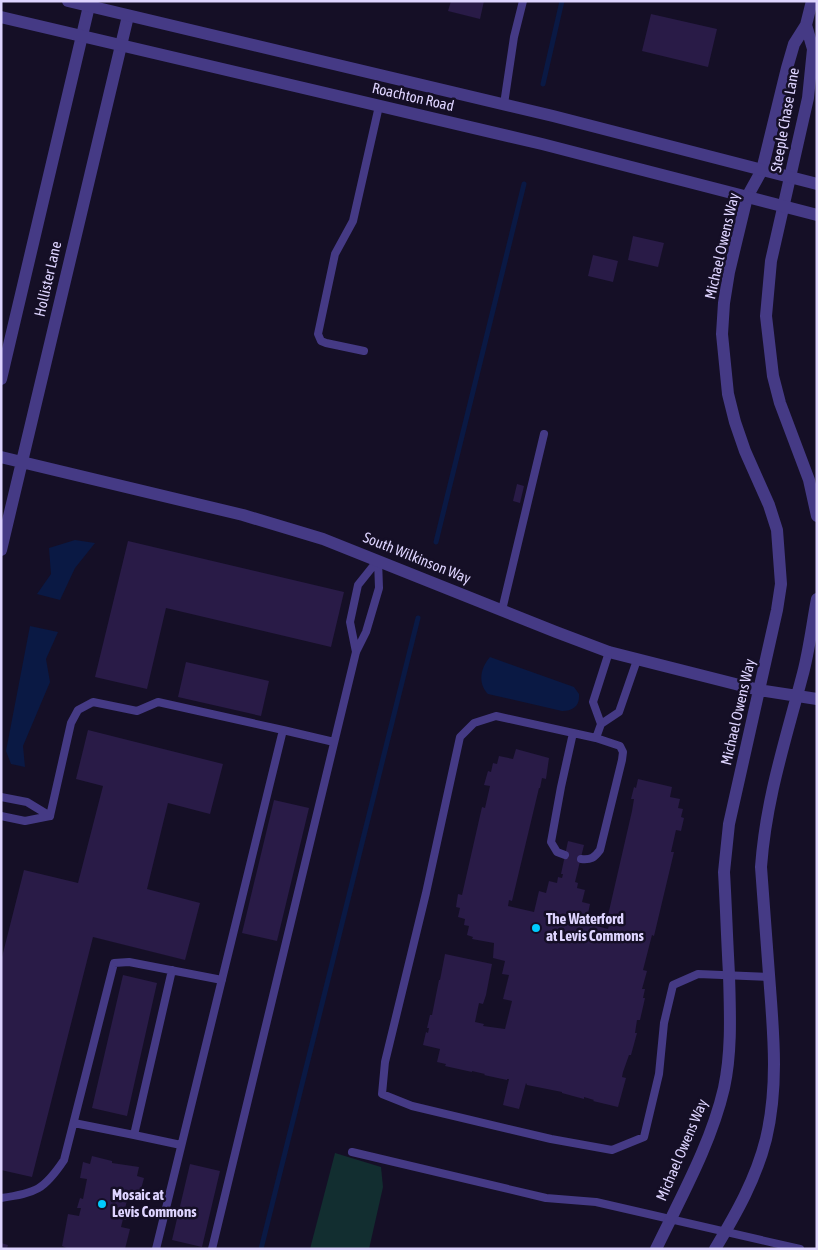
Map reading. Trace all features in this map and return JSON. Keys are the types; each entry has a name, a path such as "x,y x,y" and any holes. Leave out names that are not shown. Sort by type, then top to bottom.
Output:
{"street":[{"name":"Roachton Road","path":"68,1 504,104 817,184"},
{"name":"Steeple Chase Lane","path":"756,182 762,170 789,60 794,44 806,25 812,1"},
{"name":"Hollister Lane","path":"1,379 89,6"},
{"name":"Hollister Lane","path":"1,550 128,16"},
{"name":"Roachton Road","path":"1,17 542,144 817,215"},
{"name":"Steeple Chase Lane","path":"784,206 808,98 813,49 806,25"},
{"name":"Michael Owens Way","path":"656,1249 701,1153 718,1111 724,1088 730,1043 724,872 726,848 734,798 781,584 777,530 769,505 745,451 735,422 728,394 722,334 724,303 730,272 748,197 756,182"},
{"path":"784,206 771,261 768,289 766,316 769,348 772,376 780,403 809,480 817,516"},
{"name":"South Wilkinson Way","path":"1,457 243,515 323,539 609,652 759,690 817,699"},
{"path":"715,1249 745,1197 766,1140 771,1114 774,1062 761,867 763,838 772,783 805,664 817,599"}],"lane":[{"path":"504,104 514,37 523,1"},
{"path":"364,352 326,343 321,341 318,334 335,254 353,221 378,106"},
{"path":"502,610 544,434"},
{"path":"212,1249 356,652 366,632 379,588 378,560"},
{"path":"356,652 350,622 358,585 378,560"},
{"path":"601,724 593,702 609,652"},
{"path":"596,738 601,724 619,712 638,660"},
{"path":"50,816 71,723 78,710 93,702 137,711 158,702 334,742"},
{"path":"581,859 589,860 595,857 600,850 622,760 623,752 620,746 596,738 496,716 474,722 460,737 426,893 385,1062 382,1094 412,1106 551,1139 612,1150 644,1137 659,1074 664,1023 673,986 698,974 769,977"},
{"path":"156,1249 283,730"},
{"path":"565,855 557,852 551,842 573,733"},
{"path":"1,797 26,802 50,816"},
{"path":"1,816 25,821 50,816"},
{"path":"1,1198 28,1194 51,1180 64,1160 114,963 129,962 222,980"},
{"path":"134,1135 172,970"},
{"path":"74,1123 181,1145"},
{"path":"352,1152 546,1198 596,1202 800,1249"}],"green space":[{"path":"335,1153 381,1167 383,1187 369,1249 310,1249"}],"water":[{"path":"75,540 95,543 75,568 60,600 37,594 51,574 49,548"},
{"path":"30,626 58,632 46,659 50,682 23,746 25,767 11,764 6,751"},
{"path":"490,657 574,687 579,694 577,705 572,709 562,711 488,694 481,680 484,665"}],"building":[{"path":"451,1 484,1 480,19 448,11"},
{"path":"651,14 717,29 708,67 642,51"},
{"path":"633,236 664,243 658,267 628,260"},
{"path":"593,255 618,261 613,282 588,276"},
{"path":"517,484 524,486 520,503 513,501"},
{"path":"128,541 344,592 331,647 166,608 147,689 95,677"},
{"path":"186,662 269,681 261,716 178,697"},
{"path":"88,730 223,764 210,814 168,803 147,889 200,903 185,960 93,937 32,1177 1,1170 1,961 24,870 78,883 103,786 76,779"},
{"name":"The Waterford at Levis Commons","path":"516,749 549,758 546,779 542,778 539,788 512,901 509,900 508,906 534,912 539,891 546,893 549,881 557,883 558,877 562,878 563,874 561,874 568,841 584,845 575,882 578,883 577,888 585,890 582,902 590,904 586,923 608,929 609,925 606,924 632,811 634,799 631,799 638,779 672,787 670,797 680,799 678,808 683,809 681,817 684,818 681,831 676,830 671,852 674,852 654,936 652,935 643,970 647,971 642,989 645,989 643,998 645,998 640,1020 637,1020 635,1033 637,1033 631,1055 629,1055 623,1072 622,1077 626,1078 618,1107 584,1097 584,1099 562,1092 527,1085 526,1083 519,1109 503,1105 509,1079 445,1066 446,1064 437,1062 440,1049 423,1045 426,1032 428,1033 429,1028 427,1028 430,1015 432,1015 445,954 492,964 486,995 483,1004 479,1003 475,1022 484,1024 483,1026 505,1029 512,1001 503,999 509,975 502,974 505,961 493,958 494,943 472,939 473,937 467,935 469,926 464,925 465,919 458,917 460,908 456,907 458,894 462,895 482,807 485,808 490,786 484,785 488,771 491,772 493,763 497,764 499,756 513,759"},
{"path":"274,800 309,808 277,941 242,933"},
{"path":"123,975 157,983 127,1116 92,1108"},
{"name":"Mosaic at Levis Commons","path":"92,1156 112,1161 112,1163 139,1167 137,1176 144,1178 140,1193 133,1191 131,1200 127,1200 125,1209 129,1210 126,1220 123,1219 121,1227 130,1229 125,1249 69,1249 62,1246 68,1214 79,1216 81,1208 77,1208 80,1198 83,1199 87,1179 80,1178 83,1162 90,1164"},
{"path":"190,1164 220,1171 202,1247 172,1240"},
{"path":"1,1243 8,1245 7,1249 1,1249"}],"waterway":[{"path":"543,84 562,1"},
{"path":"436,542 524,184"},
{"path":"261,1249 418,618"}],"place":[{"name":"The Waterford at Levis Commons","path":"536,928"},
{"name":"Mosaic at Levis Commons","path":"102,1204"}]}
